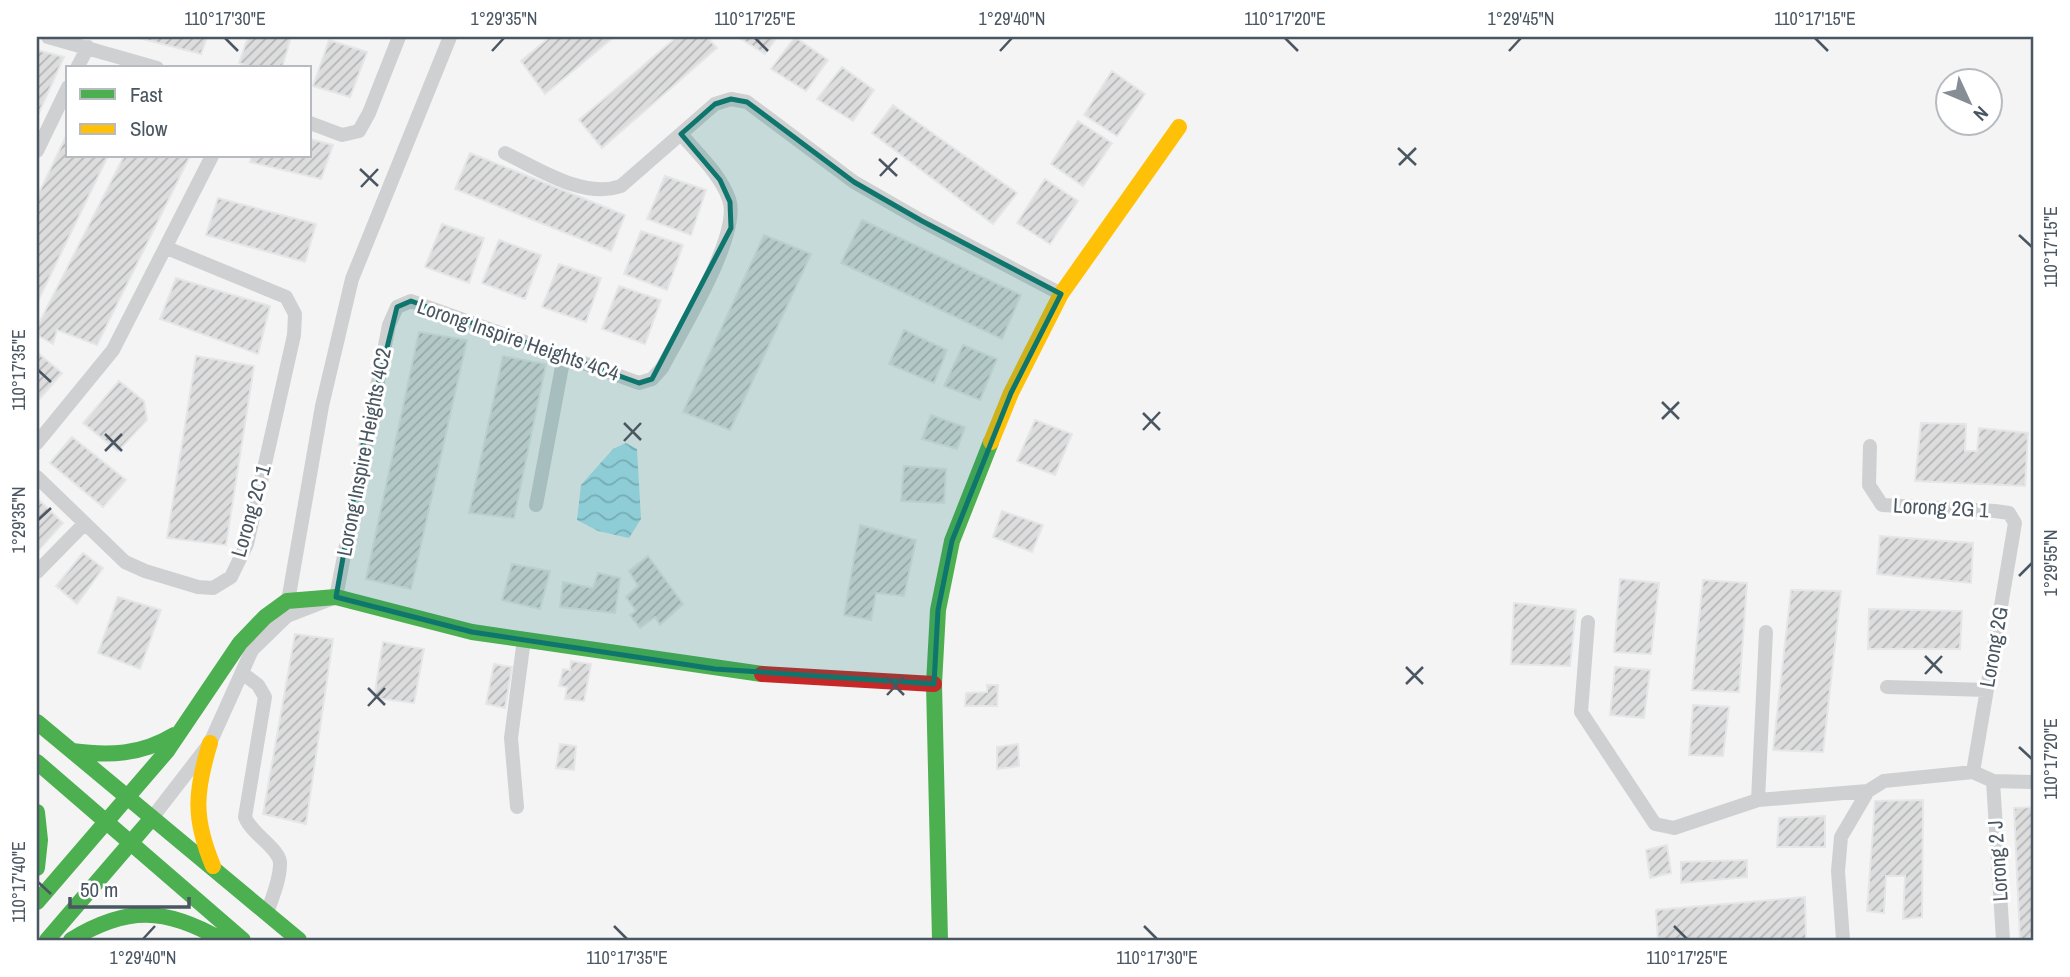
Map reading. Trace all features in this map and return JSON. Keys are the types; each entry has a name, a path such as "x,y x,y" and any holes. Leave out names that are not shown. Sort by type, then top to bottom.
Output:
{"street":[{"path":"48,37 150,66"},
{"path":"312,124 342,135 359,131 399,37"},
{"path":"215,869 196,820 196,794 210,743 253,650 287,608 322,406 352,279 450,37"},
{"path":"79,66 88,47"},
{"path":"37,151 66,91"},
{"path":"505,153 579,187 606,191 621,186 715,104 731,99 747,102 855,182 922,222 1060,294"},
{"path":"940,940 934,684 938,610 951,541 1011,393 1060,294 1178,127"},
{"name":"Lorong Inspire Heights 4C4","path":"397,307 411,301 639,383 652,379 662,368 731,228 730,202 720,180 681,134"},
{"path":"37,443 113,350 211,158"},
{"name":"Lorong 2C 1","path":"37,477 125,562 198,587 214,588 231,577 247,544 294,335 295,314 286,297 167,248"},
{"name":"Lorong Inspire Heights 4C2","path":"336,597 363,445 389,325 397,307"},
{"path":"536,505 564,356"},
{"name":"Lorong 2G 1","path":"1870,446 1869,485 1882,505 1995,510 2009,513 2015,523"},
{"path":"37,572 85,523"},
{"name":"Lorong 2G","path":"1973,772 2015,523"},
{"path":"37,902 185,728 240,643 265,617 287,608 336,597 472,632 755,674 853,677 934,684"},
{"path":"1588,622 1581,712 1655,824 1674,828 1758,800 1868,792"},
{"path":"1758,800 1766,632"},
{"path":"517,807 511,738 524,639"},
{"path":"242,673 258,685 265,696 245,817 248,826 277,853 281,862 267,913"},
{"path":"1887,687 1986,690"},
{"path":"37,722 299,940"},
{"path":"71,751 110,756 134,754 159,746 185,728"},
{"path":"47,940 152,818 210,743"},
{"path":"37,762 243,940"},
{"path":"1843,940 1838,871 1841,837 1868,792 1884,781 1973,772 1993,781 2033,782"},
{"name":"Lorong 2 J","path":"1993,781 2003,940"},
{"path":"37,812 40,840 37,868"},
{"path":"71,940 95,925 129,913 168,916 202,927 222,940"}],"highlighted area":[{"path":"731,99 747,102 854,182 1061,294 1011,393 952,541 938,610 934,684 715,669 472,632 336,597 363,445 397,307 411,301 639,383 652,379 731,228 730,202 720,180 681,134 715,104"}],"water":[{"path":"626,443 637,449 641,519 629,538 598,531 577,520 581,485 613,449"}],"building":[{"path":"135,37 207,37 201,54"},
{"path":"248,37 291,37 283,66 247,66 239,63"},
{"path":"550,37 614,37 545,94 521,61"},
{"path":"677,37 707,37 717,48 602,148 579,120"},
{"path":"738,37 777,37 765,54"},
{"path":"795,37 828,60 806,91 771,69"},
{"path":"329,40 367,52 350,97 313,86"},
{"path":"37,50 64,57 37,117"},
{"path":"842,67 874,90 853,121 817,99"},
{"path":"1112,71 1145,94 1117,136 1084,115"},
{"path":"893,105 1017,193 993,224 872,133"},
{"path":"1078,121 1112,143 1083,186 1051,164"},
{"path":"66,136 66,158 107,158 37,303 37,197"},
{"path":"312,140 333,145 321,179 250,162 251,158 312,158"},
{"path":"470,153 625,215 611,251 455,189"},
{"path":"123,158 189,158 97,345 57,330 53,344 37,335 37,327"},
{"path":"665,176 706,190 691,235 647,219"},
{"path":"1045,179 1078,201 1050,244 1017,223"},
{"path":"218,198 316,224 305,262 206,235"},
{"path":"862,220 1021,295 1002,339 841,263"},
{"path":"442,224 484,238 469,283 425,267"},
{"path":"641,231 683,245 667,290 624,274"},
{"path":"764,235 811,254 730,430 683,412"},
{"path":"499,240 541,255 525,299 482,283"},
{"path":"559,264 601,278 586,322 542,307"},
{"path":"176,278 270,306 258,354 160,319"},
{"path":"619,286 661,300 645,344 602,329"},
{"path":"904,330 947,350 934,383 889,364"},
{"path":"419,332 467,340 411,589 366,579"},
{"path":"963,345 997,359 980,400 944,386"},
{"path":"37,352 62,373 37,402"},
{"path":"196,356 254,366 226,545 167,538"},
{"path":"503,356 546,364 514,518 469,513"},
{"path":"119,381 144,401 147,420 118,451 83,423"},
{"path":"931,415 965,427 957,449 922,439"},
{"path":"1035,420 1072,434 1055,475 1017,461"},
{"path":"1921,423 1966,424 1965,451 1977,451 1979,428 2028,433 2025,486 1915,481"},
{"path":"72,437 126,480 103,507 50,463"},
{"path":"904,466 946,469 944,503 901,501"},
{"path":"37,498 63,523 37,552"},
{"path":"1002,511 1043,525 1032,552 993,537"},
{"path":"860,525 916,540 904,596 876,593 871,620 844,615"},
{"path":"1880,536 1973,543 1971,583 1877,574"},
{"path":"83,553 103,568 77,604 56,586"},
{"path":"648,556 683,604 660,625 655,617 640,628 630,615 636,611 626,597 638,586 629,571"},
{"path":"512,564 550,571 540,609 502,600"},
{"path":"598,573 620,578 615,613 560,607 563,582 593,588"},
{"path":"1620,579 1659,583 1651,654 1614,652"},
{"path":"1703,580 1747,583 1739,692 1692,690"},
{"path":"1791,590 1841,591 1823,752 1773,750"},
{"path":"118,597 161,610 140,669 98,653"},
{"path":"1514,603 1576,610 1570,666 1511,664"},
{"path":"1869,609 1962,611 1960,649 1868,649"},
{"path":"295,634 333,639 306,824 263,814"},
{"path":"383,642 424,649 414,703 374,698"},
{"path":"571,661 591,664 584,701 565,699 567,687 559,686 563,669 570,670"},
{"path":"494,664 512,667 505,708 486,704"},
{"path":"1615,667 1650,670 1644,718 1610,715"},
{"path":"987,685 998,685 997,706 965,706 966,693 987,692"},
{"path":"1693,705 1729,707 1723,756 1689,755"},
{"path":"560,744 576,746 574,770 556,768"},
{"path":"1018,744 1019,766 997,769 997,747"},
{"path":"1923,800 1922,917 1903,919 1905,876 1886,876 1884,913 1867,911 1875,801"},
{"path":"2033,807 2033,940 2020,940 2014,808"},
{"path":"1825,816 1825,847 1777,847 1779,818"},
{"path":"1667,845 1671,873 1650,878 1646,850"},
{"path":"1747,860 1747,877 1681,883 1681,862"},
{"path":"1805,897 1806,940 1658,940 1656,910"}],"traffic: fast":[{"path":"940,940 934,684 938,610 952,541 991,442"},
{"path":"37,902 167,751 240,643 265,617 287,601 336,597 472,632 762,674"},
{"path":"37,722 299,940"},
{"path":"72,751 99,753 137,750 174,735"},
{"path":"37,762 243,940"},
{"path":"37,812 40,840 37,868"},
{"path":"47,940 152,818"},
{"path":"71,940 110,921 146,915 182,921 222,940"}],"traffic: slow":[{"path":"991,442 1011,393 1061,294 1179,127"},
{"path":"210,743 201,776 198,805 202,833 213,866"}],"traffic: jam":[{"path":"762,674 934,684"}]}
